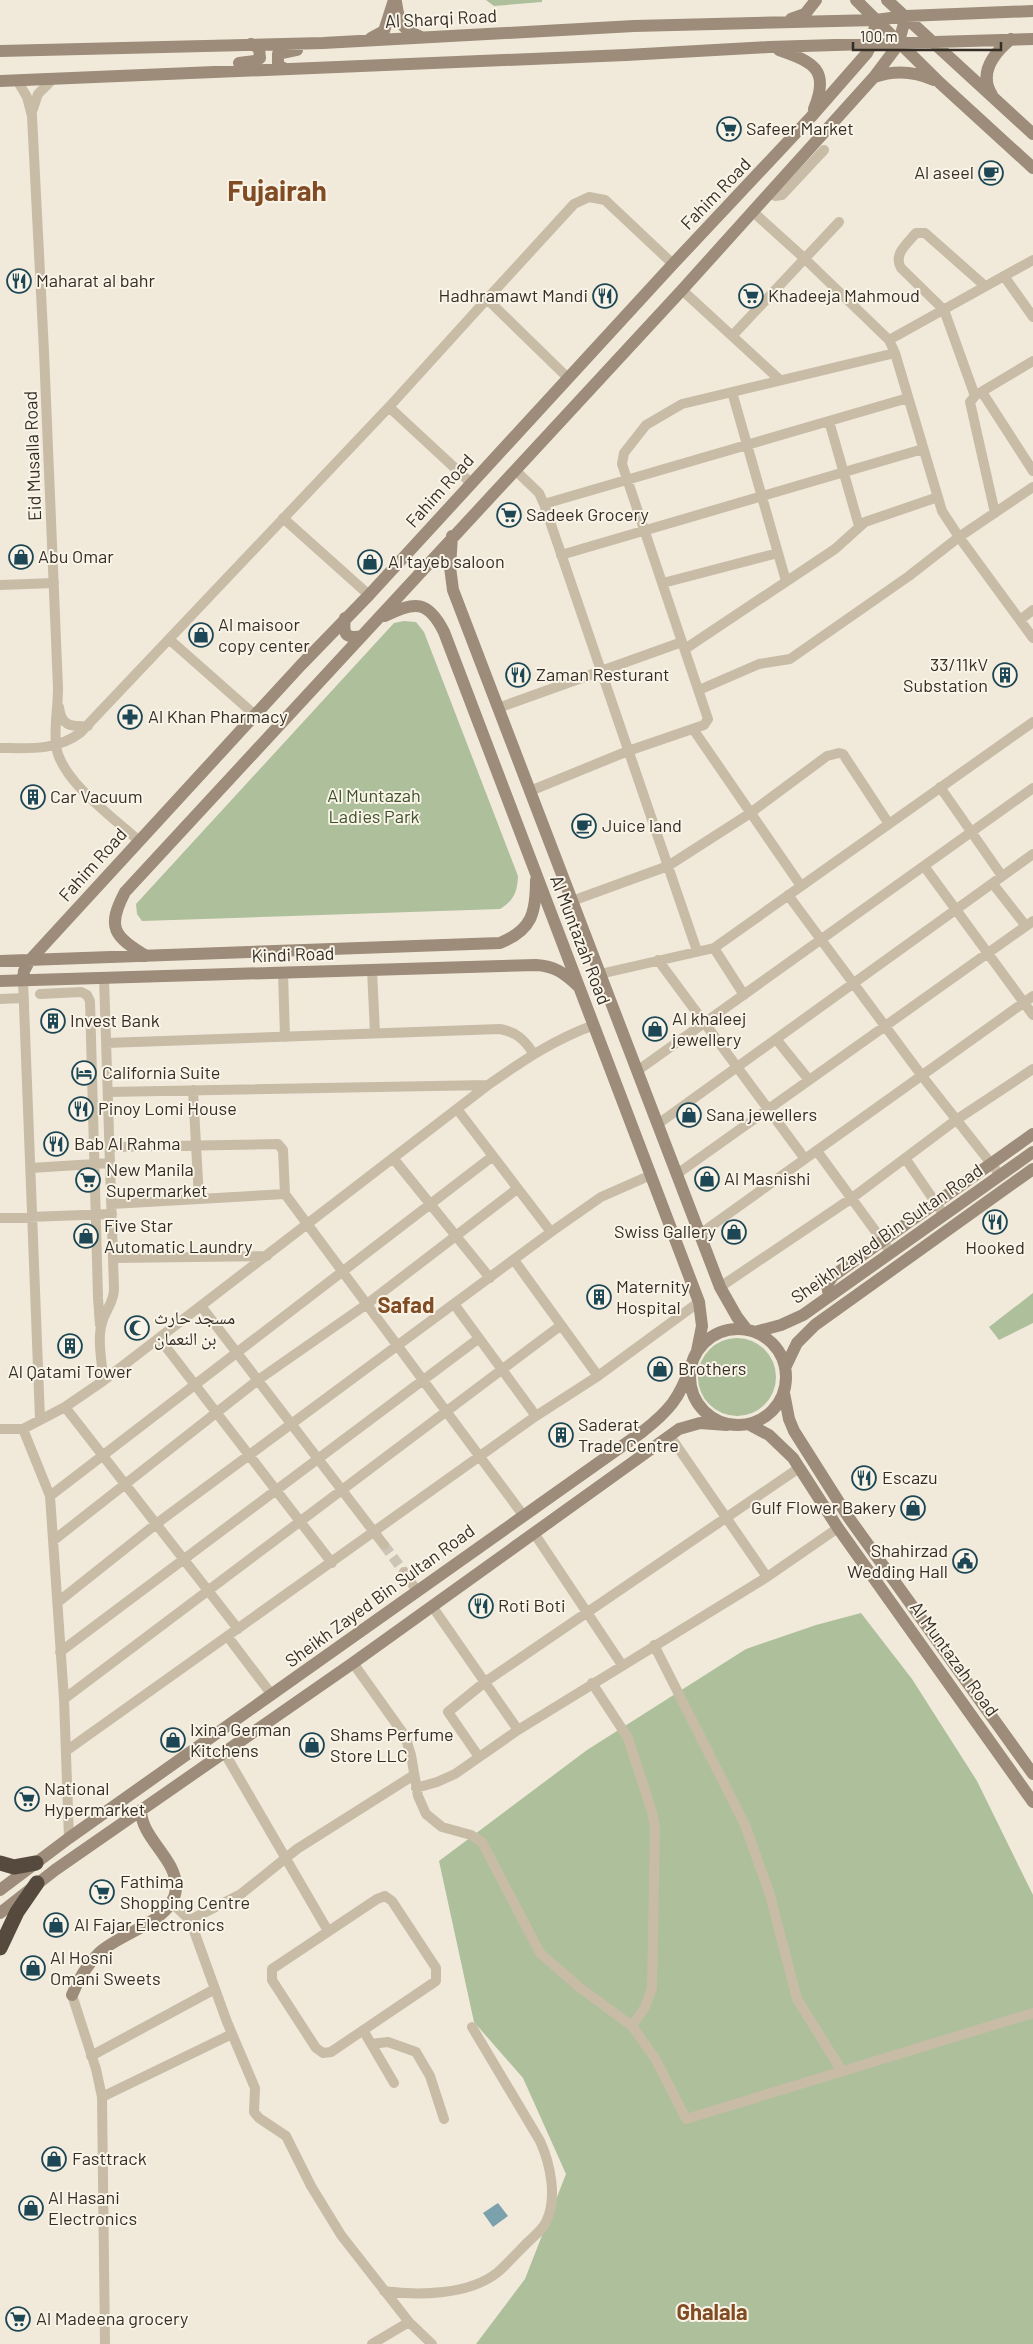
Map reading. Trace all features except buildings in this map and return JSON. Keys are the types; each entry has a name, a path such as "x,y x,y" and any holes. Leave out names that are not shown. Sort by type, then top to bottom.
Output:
{"highway":[{"path":"0,1863 14,1867 36,1863"},
{"path":"0,1948 17,1912 37,1883"}],"street":[{"path":"395,0 399,20 406,30 422,37"},
{"path":"366,40 384,31 395,0"},
{"path":"783,22 805,14 816,0"},
{"path":"856,0 940,83 1033,168"},
{"path":"887,0 1033,134"},
{"path":"892,0 906,8 929,16"},
{"name":"Al Sharqi Road","path":"0,51 323,43 634,26 876,20 906,16 1033,11"},
{"path":"899,42 906,16"},
{"path":"872,43 876,20"},
{"path":"0,81 626,55 769,47 1033,38"},
{"path":"995,99 989,90 987,69 991,59 1011,39"},
{"name":"Fahim Road","path":"146,956 120,939 116,930 117,907 125,892 452,536 682,290 874,77 899,42"},
{"path":"283,68 280,67 276,60 280,52 310,48 323,43"},
{"name":"Fahim Road","path":"30,960 673,264 811,118 859,63 872,43"},
{"path":"191,73 208,66 258,60 260,51 251,44"},
{"path":"0,45 16,50"},
{"path":"769,47 805,60 819,72 821,89 811,118"},
{"path":"874,77 885,73 905,72 924,76 940,83"},
{"path":"32,116 33,104 38,94 54,78"},
{"path":"18,80 28,97 32,116"},
{"name":"Eid Musalla Road","path":"32,116 54,584 58,700 55,717 56,746 62,765 80,787 139,841"},
{"path":"770,191 775,196 782,195 824,150"},
{"path":"0,748 56,746 73,738 88,726 388,407 574,204 589,197 605,200 673,264"},
{"path":"752,211 889,340 895,352 942,511 1033,638"},
{"path":"733,335 839,222"},
{"path":"986,286 925,233 916,233 899,254 899,264 944,310 978,394 1033,471"},
{"path":"889,340 1033,260"},
{"path":"1004,276 1033,317"},
{"path":"682,290 780,380"},
{"path":"487,299 568,378"},
{"path":"530,791 628,750 704,725 708,720 622,464 624,453 646,425 682,404 895,352"},
{"path":"995,513 970,402 978,394 1033,361"},
{"path":"554,393 562,392 567,395 568,413"},
{"path":"732,392 786,581"},
{"path":"544,504 908,398"},
{"path":"388,407 471,483"},
{"path":"829,421 859,526"},
{"path":"561,554 924,449"},
{"path":"515,470 539,492 544,504 697,951"},
{"path":"698,690 758,664 790,659 909,576 959,537 1033,487"},
{"path":"498,708 684,645 835,549 859,526 870,519 938,497"},
{"path":"283,518 369,595"},
{"name":"Al Muntazah Road","path":"452,536 450,567 452,585 478,657 720,1287 737,1317 751,1331"},
{"path":"663,583 778,553"},
{"path":"0,585 54,584"},
{"name":"Al Muntazah Road","path":"365,632 383,617 403,607 423,606 429,609 438,619 457,664 700,1302 702,1326 697,1352"},
{"path":"1020,620 1033,610"},
{"path":"345,618 344,633 346,636 349,638 365,632"},
{"path":"170,640 256,715"},
{"path":"457,664 463,656 472,654 478,657"},
{"path":"58,700 60,717 65,724 88,726"},
{"path":"600,974 714,948 1033,722"},
{"path":"693,729 800,886"},
{"path":"572,901 668,866 750,814 827,756 839,752 843,754 888,824"},
{"path":"940,788 1002,876"},
{"path":"638,1071 1033,788"},
{"path":"658,1124 1033,854"},
{"path":"924,866 1033,1015"},
{"name":"Kindi Road","path":"0,961 500,943 514,937 524,929 532,916 536,899 536,873"},
{"path":"677,1174 1031,924 993,884"},
{"path":"788,895 922,1076 1000,1175"},
{"path":"714,948 744,995"},
{"path":"177,955 185,966 185,971 177,976"},
{"path":"30,960 24,971 23,980 40,1419"},
{"path":"658,960 805,1159"},
{"name":"Kindi Road","path":"0,981 536,964 551,966 564,973 580,987"},
{"path":"372,970 375,1034"},
{"path":"283,973 285,1037"},
{"path":"101,1328 104,1315 114,1296 104,978"},
{"path":"40,994 81,992 87,995 90,1000 98,1308 104,1378"},
{"path":"700,1234 1033,996"},
{"path":"0,999 24,998"},
{"path":"0,1429 22,1429 65,1407 159,1338 488,1085 533,1053 563,1037 594,1025"},
{"path":"106,1043 500,1029 514,1032 526,1042 533,1053"},
{"path":"776,1039 809,1080"},
{"path":"720,1287 852,1198 956,1120 1033,1069"},
{"path":"108,1092 488,1085"},
{"path":"194,1090 199,1199"},
{"path":"457,1109 551,1232"},
{"path":"829,1296 827,1285 829,1280 1033,1134"},
{"path":"110,1147 278,1144 283,1150 285,1194 523,1515"},
{"path":"817,1151 891,1252"},
{"name":"Sheikh Zayed Bin Sultan Road","path":"751,1331 793,1321 1033,1152"},
{"path":"50,1496 493,1156"},
{"path":"393,1158 490,1278"},
{"path":"905,1158 944,1215"},
{"path":"31,1168 110,1163"},
{"name":"Sheikh Zayed Bin Sultan Road","path":"785,1368 797,1343 815,1324 1033,1169"},
{"path":"58,1602 156,1524 551,1232 601,1197 651,1174"},
{"path":"54,1540 258,1380 367,1304 517,1189"},
{"path":"0,1218 96,1215 112,1209 199,1199 285,1194"},
{"path":"114,1258 266,1256"},
{"path":"514,1260 598,1376"},
{"path":"66,1751 536,1416 598,1376 700,1302"},
{"path":"454,1304 536,1416"},
{"path":"201,1306 384,1545"},
{"path":"64,1699 560,1326"},
{"path":"731,1329 751,1331 775,1346 785,1368 784,1393 773,1411 763,1419 750,1425 727,1425 709,1417 696,1402 690,1384 691,1365 697,1352 715,1334 731,1329"},
{"path":"159,1338 332,1563"},
{"path":"60,1652 478,1339"},
{"name":"Sheikh Zayed Bin Sultan Road","path":"0,1890 69,1838 665,1414 684,1386 691,1365"},
{"name":"Al Muntazah Road","path":"784,1393 789,1419 794,1431 844,1510 1033,1774"},
{"path":"65,1407 238,1629"},
{"name":"Sheikh Zayed Bin Sultan Road","path":"0,1914 37,1883 353,1663 670,1436 690,1425 712,1422 727,1425"},
{"name":"Al Muntazah Road","path":"750,1425 778,1442 799,1468 838,1528 1033,1802"},
{"path":"22,1429 50,1496 64,1699 69,1838"},
{"path":"670,1436 767,1577"},
{"path":"479,1757 448,1712 485,1682 799,1468"},
{"path":"416,1788 438,1782 455,1774 518,1730 622,1664 767,1577 838,1528"},
{"path":"534,1533 622,1664"},
{"path":"404,1572 416,1591"},
{"path":"432,1606 518,1730"},
{"path":"228,1636 272,1695"},
{"path":"654,1645 745,1825 770,1896 797,1998 842,2071"},
{"path":"353,1663 405,1736 421,1805 435,1823 448,1829 471,1835 482,1842 540,1953 579,1987 632,2026 655,2058 686,2118 696,2117 1033,2013"},
{"path":"592,1683 628,1738 650,1803 655,1827 652,1988 646,2007 632,2026"},
{"path":"224,1752 328,1931"},
{"path":"190,1920 241,1894 297,1849 414,1775"},
{"path":"105,2344 102,2097 96,2069 72,1995 82,1974 99,1953 160,1915 171,1902 176,1890 173,1872 143,1823 141,1810"},
{"path":"386,1896 392,1901 438,1972 434,1984 363,2030 331,2052 319,2051 270,1977 274,1966 377,1899 386,1896"},
{"path":"171,1902 190,1920 232,2034 255,2088 254,2112 259,2118 286,2136 311,2186 341,2235 409,2322 432,2344"},
{"path":"91,2056 215,1989"},
{"path":"384,2291 434,2293 467,2286 482,2280 497,2273 543,2227 548,2215 551,2202 547,2157 540,2141 472,2027"},
{"path":"363,2030 394,2083"},
{"path":"102,2097 232,2034"},
{"path":"371,2044 388,2042 416,2052 430,2076 444,2119"},
{"path":"372,2344 409,2322"}],"green space":[{"path":"486,0 542,0 542,2 494,6"},
{"name":"Al Muntazah Ladies Park","path":"404,621 416,622 424,632 518,876 516,892 512,899 500,909 142,921 137,914 136,904 394,623"},
{"path":"1033,1293 1033,1323 999,1340 989,1327"},
{"path":"737,1338 752,1341 769,1355 773,1362 776,1377 773,1392 759,1409 752,1413 737,1416 722,1413 705,1399 701,1392 698,1377 701,1362 715,1345 722,1341"},
{"path":"861,1613 912,1679 977,1781 1033,1895 1033,2344 476,2344 525,2279 566,2174 523,2078 474,2022 439,1861 587,1750 746,1649 816,1625"}],"water":[{"path":"498,2203 508,2216 493,2227 483,2213"}],"tunnel":[{"path":"384,1545 404,1572"}],"place":[{"name":"Safeer Market","path":"729,129"},
{"name":"Al aseel","path":"991,173"},
{"name":"Maharat al bahr","path":"19,281"},
{"name":"Hadhramawt Mandi","path":"605,296"},
{"name":"Khadeeja Mahmoud","path":"751,296"},
{"name":"Sadeek Grocery","path":"509,515"},
{"name":"Abu Omar","path":"21,557"},
{"name":"Al tayeb saloon","path":"370,562"},
{"name":"Al maisoor copy center","path":"201,635"},
{"name":"Zaman Resturant","path":"518,675"},
{"name":"33/11kV Substation","path":"1005,675"},
{"name":"Al Khan Pharmacy","path":"130,717"},
{"name":"Car Vacuum","path":"33,797"},
{"name":"Juice land","path":"584,826"},
{"name":"Invest Bank","path":"53,1021"},
{"name":"Al khaleej jewellery","path":"655,1029"},
{"name":"California Suite","path":"84,1073"},
{"name":"Pinoy Lomi House","path":"81,1109"},
{"name":"Sana jewellers","path":"689,1115"},
{"name":"Bab Al Rahma","path":"56,1144"},
{"name":"Al Masnishi","path":"707,1179"},
{"name":"New Manila Supermarket","path":"88,1180"},
{"name":"Hooked","path":"995,1222"},
{"name":"Swiss Gallery","path":"734,1232"},
{"name":"Five Star Automatic Laundry","path":"86,1236"},
{"name":"Maternity Hospital","path":"599,1297"},
{"name":"مسجد حارث بن النعمان","path":"137,1328"},
{"name":"Al Qatami Tower","path":"70,1346"},
{"name":"Brothers","path":"660,1369"},
{"name":"Saderat Trade Centre","path":"561,1435"},
{"name":"Escazu","path":"864,1478"},
{"name":"Gulf Flower Bakery","path":"913,1508"},
{"name":"Shahirzad Wedding Hall","path":"965,1561"},
{"name":"Roti Boti","path":"481,1606"},
{"name":"Ixina German Kitchens","path":"173,1740"},
{"name":"Shams Perfume Store LLC","path":"312,1745"},
{"name":"National Hypermarket","path":"27,1799"},
{"name":"Fathima Shopping Centre","path":"102,1892"},
{"name":"Al Fajar Electronics","path":"56,1925"},
{"name":"Al Hosni Omani Sweets","path":"33,1968"},
{"name":"Fasttrack","path":"54,2159"},
{"name":"Al Hasani Electronics","path":"31,2208"},
{"name":"Al Madeena grocery","path":"18,2319"}],"district":[{"name":"Fujairah","path":"277,191"},
{"name":"Safad","path":"406,1305"},
{"name":"Ghalala","path":"712,2312"}]}
